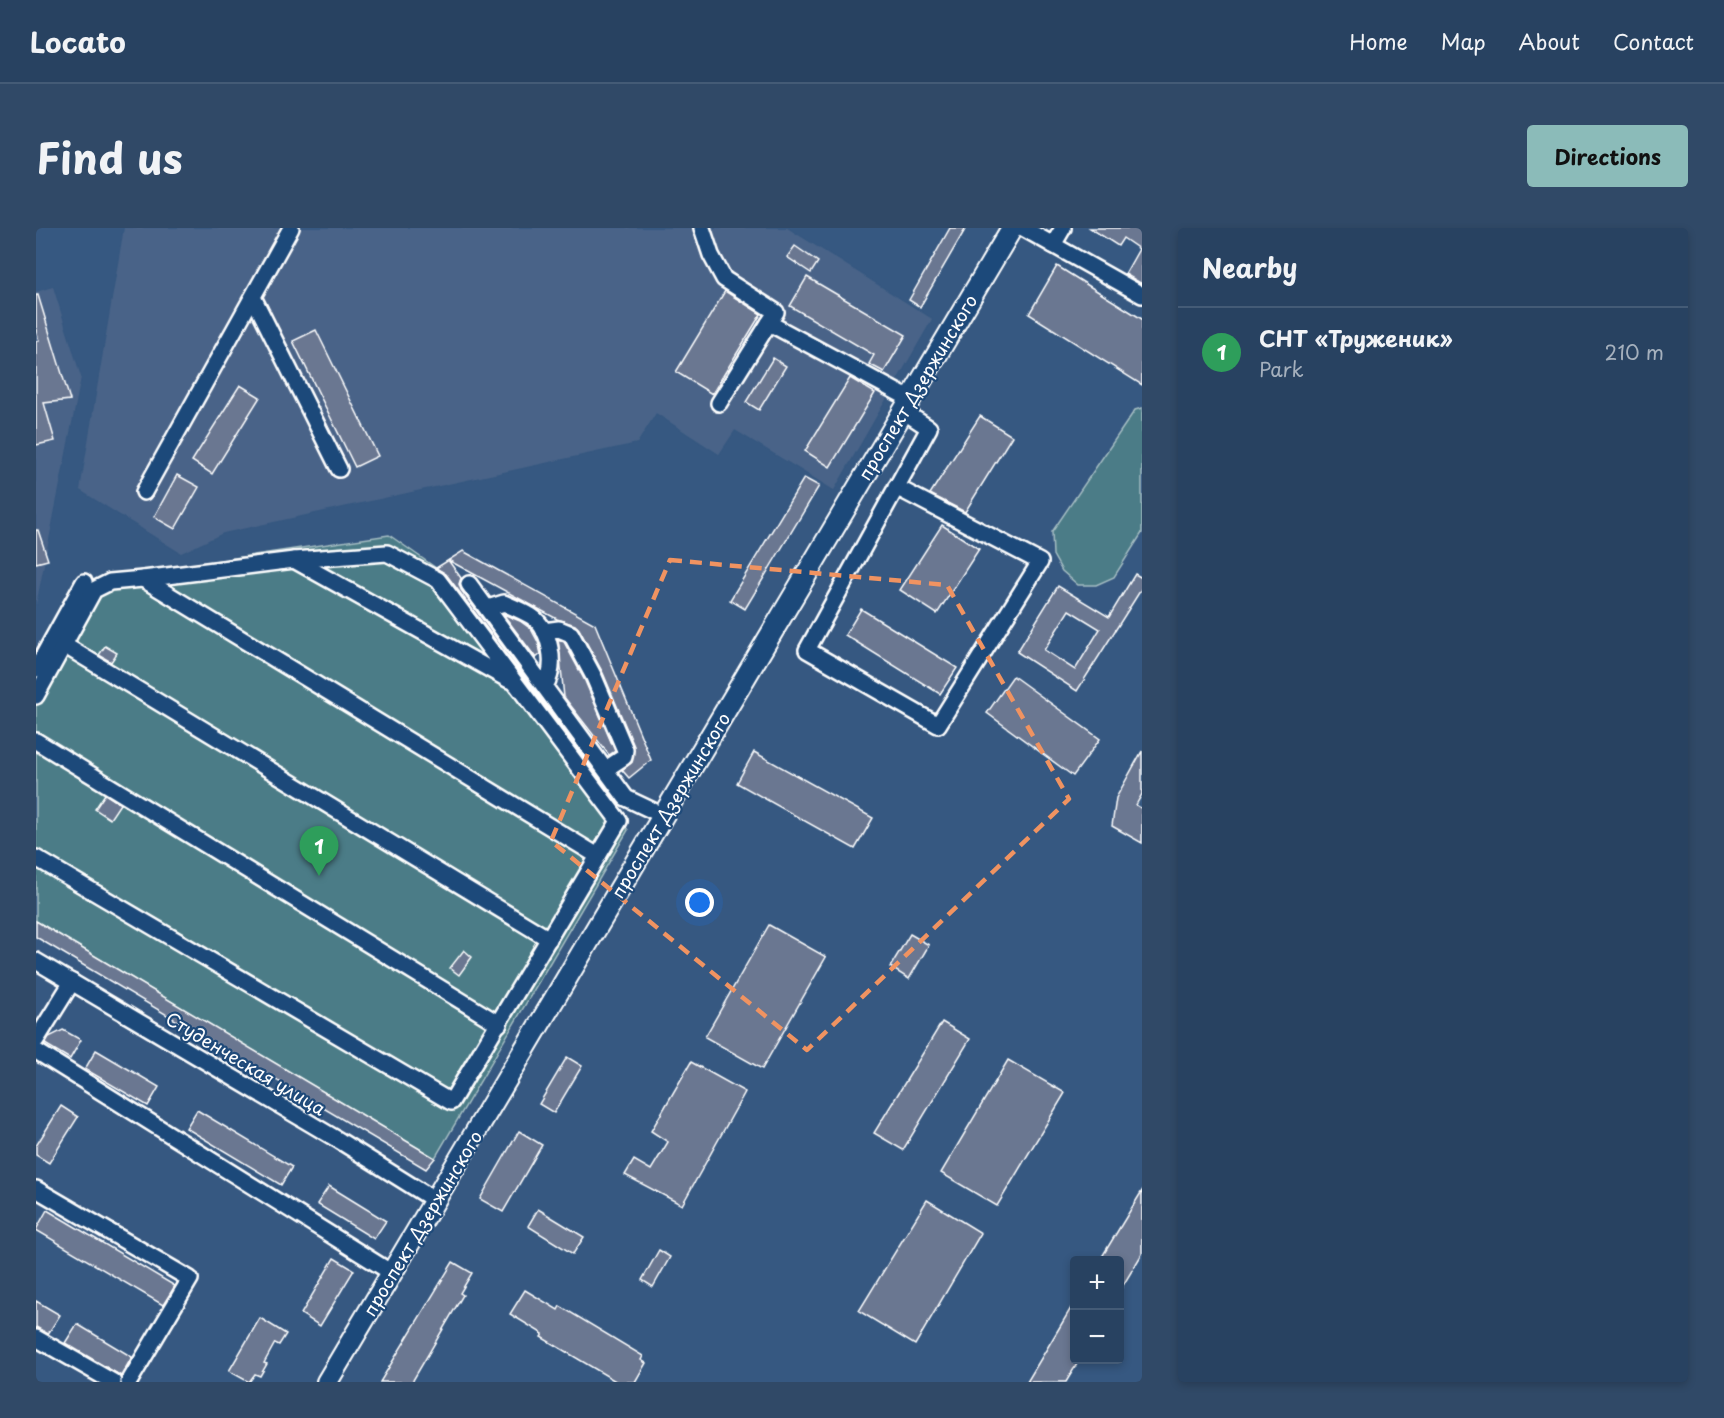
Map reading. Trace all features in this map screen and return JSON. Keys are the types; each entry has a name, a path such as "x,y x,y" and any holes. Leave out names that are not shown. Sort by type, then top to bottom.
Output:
{"main road":[{"name":"проспект Дзержинского","path":"327,1382 1011,228"}],"street":[{"path":"144,492 291,228"},
{"path":"702,228 711,255 724,279 776,312 719,403"},
{"path":"1023,228 1142,295"},
{"path":"1053,245 1063,228"},
{"path":"253,297 339,469"},
{"path":"769,324 907,405 929,428 896,487 807,650 938,725 1040,562 896,487"},
{"path":"36,696 94,590 110,582 294,560 387,553 438,580 619,821 451,1102 36,858"},
{"path":"294,560 513,682"},
{"path":"143,579 598,856"},
{"path":"36,669 84,582"},
{"path":"469,584 626,798 664,816"},
{"path":"488,608 504,603 532,616 544,631 552,662 550,677 545,686"},
{"path":"544,631 559,629 571,634 594,676 625,750 624,757 606,769"},
{"path":"64,645 549,939"},
{"path":"36,741 499,1024"},
{"name":"Студенческая улица","path":"36,961 340,1141 435,1201"},
{"path":"36,1040 72,982"},
{"path":"36,1051 392,1273"},
{"path":"36,1189 190,1279 129,1382"},
{"path":"36,1338 112,1382"}],"highlighted area":[{"path":"670,560 947,585 1069,799 807,1050 551,841"}],"shaded area":[{"path":"124,228 787,228 932,319 834,490 735,430 719,454 656,413 637,443 223,533 181,553 80,490"},
{"path":"53,287 81,377 36,605 36,292"}],"green space":[{"path":"1142,408 1142,533 1114,577 1096,585 1078,585 1062,571 1053,555 1052,532 1135,410"},
{"path":"389,535 436,568 628,830 435,1158 36,921 36,683 106,577"}],"building":[{"path":"950,228 966,228 920,307 909,300"},
{"path":"1090,228 1142,228 1142,284 1125,274 1139,249 1123,238 1118,246"},
{"path":"795,246 818,262 811,273 787,257"},
{"path":"1057,266 1142,319 1142,385 1029,314"},
{"path":"807,277 906,335 884,372 869,364 874,355 790,306"},
{"path":"725,291 761,314 712,394 676,372"},
{"path":"36,295 38,295 70,400 44,403 55,441 36,445 36,341 39,341 36,330"},
{"path":"316,330 378,456 355,467 293,341"},
{"path":"773,358 786,366 759,410 746,402"},
{"path":"850,378 875,393 830,467 805,451"},
{"path":"240,385 260,397 212,474 192,461"},
{"path":"980,416 1012,436 965,512 930,494"},
{"path":"177,475 199,487 175,529 154,517"},
{"path":"804,478 819,486 745,609 730,600"},
{"path":"942,525 979,549 937,614 900,590"},
{"path":"36,530 38,530 48,560 36,563"},
{"path":"463,551 595,624 651,760 629,778 622,770 632,762 634,746 603,673 575,625 557,619 448,560"},
{"path":"448,560 461,578 459,584 461,590 613,797 446,574 436,568"},
{"path":"1135,574 1142,578 1142,588 1077,691 1017,652 1058,586 1109,617","holes":["1069,610 1100,629 1075,670 1044,650"]},
{"path":"861,609 957,668 940,694 845,635"},
{"path":"503,614 520,621 531,629 541,654 536,658"},
{"path":"558,639 564,642 585,681 615,751 609,755 564,697"},
{"path":"105,646 117,653 111,662 99,655"},
{"path":"1013,676 1100,739 1073,776 987,713"},
{"path":"1142,751 1142,794 1136,805 1142,809 1142,843 1112,826 1116,798"},
{"path":"754,752 873,818 855,849 737,783"},
{"path":"105,794 120,804 110,819 95,809"},
{"path":"36,921 435,1158 426,1169 36,937"},
{"path":"769,925 826,957 762,1069 705,1037"},
{"path":"910,934 929,945 909,979 890,967"},
{"path":"464,950 472,957 459,975 450,968"},
{"path":"942,1022 970,1039 903,1150 874,1133"},
{"path":"63,1030 81,1040 70,1059 45,1044 49,1037"},
{"path":"96,1050 159,1087 148,1106 85,1069"},
{"path":"567,1057 582,1066 554,1113 539,1104"},
{"path":"1008,1060 1065,1093 997,1206 941,1173"},
{"path":"691,1062 745,1092 682,1205 625,1175 634,1160 651,1170 668,1142 651,1131"},
{"path":"61,1106 78,1117 49,1163 36,1155 36,1146"},
{"path":"197,1110 292,1167 281,1185 186,1128"},
{"path":"519,1131 542,1145 503,1212 480,1199"},
{"path":"329,1186 386,1221 374,1239 317,1204"},
{"path":"1142,1191 1142,1254 1124,1284 1124,1256 1102,1256"},
{"path":"927,1200 981,1233 915,1345 859,1311"},
{"path":"538,1209 584,1237 573,1254 528,1226"},
{"path":"47,1210 175,1286 163,1305 36,1230"},
{"path":"659,1250 670,1257 653,1287 642,1280"},
{"path":"334,1258 354,1270 320,1326 301,1314"},
{"path":"453,1262 472,1273 460,1293 463,1295 412,1382 380,1382"},
{"path":"525,1290 558,1310 560,1306 643,1356 641,1360 646,1363 635,1382 617,1382 541,1337 543,1334 510,1314"},
{"path":"36,1301 60,1315 48,1334 36,1327"},
{"path":"1070,1310 1070,1364 1077,1364 1066,1382 1027,1382"},
{"path":"260,1318 286,1334 279,1345 275,1343 260,1376 255,1374 249,1382 229,1371"},
{"path":"77,1324 132,1357 121,1376 65,1343"}],"place":[{"name":"СНТ «Труженик»","path":"319,876"}]}
